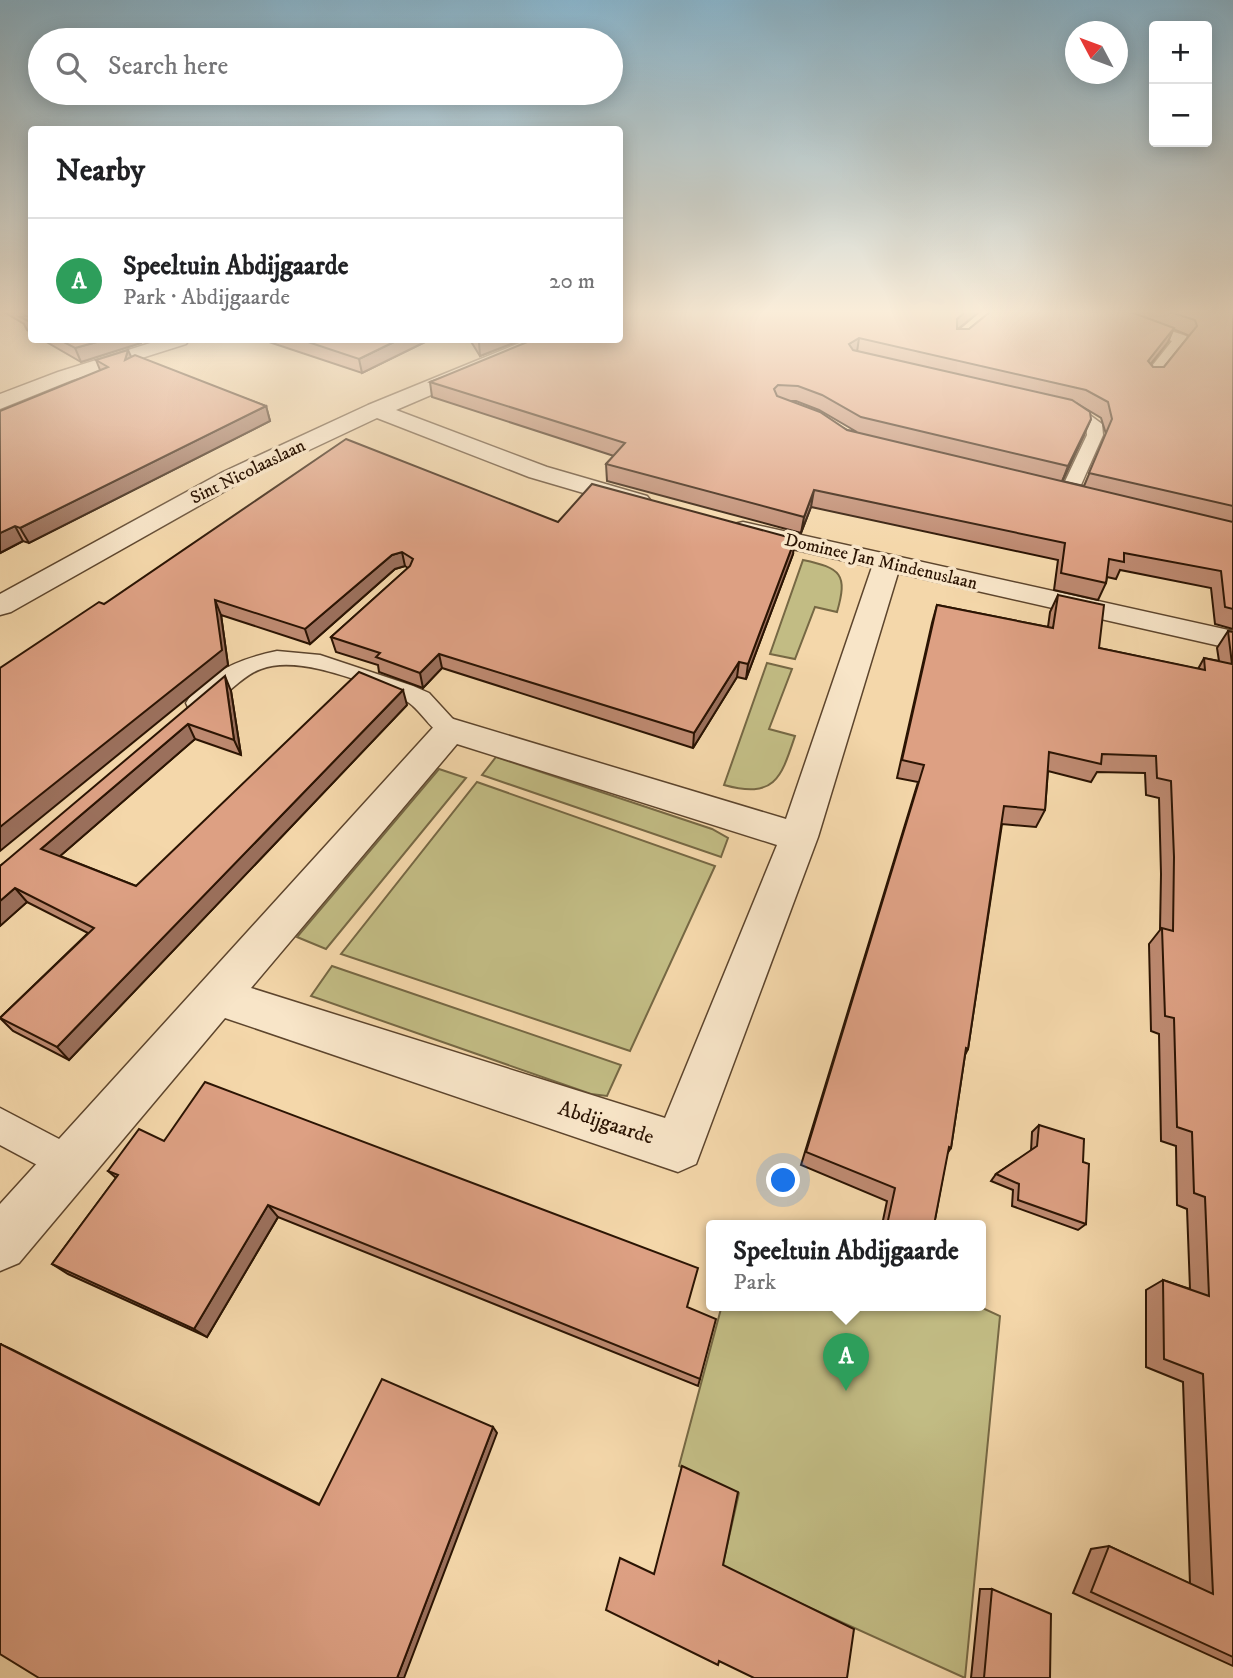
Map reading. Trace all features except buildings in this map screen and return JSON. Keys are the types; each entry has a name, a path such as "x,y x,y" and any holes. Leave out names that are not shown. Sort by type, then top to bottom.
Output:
{"street":[{"name":"Sint Nicolaaslaan","path":"0,606 224,482 423,390"},
{"path":"0,402 26,391"},
{"path":"376,410 538,472 657,507"},
{"name":"Dominee Jan Mindenuslaan","path":"723,524 887,564 1233,640"},
{"name":"Abdijgaarde","path":"217,996 678,1147 799,837 887,564"},
{"path":"0,1244 450,730 799,837"}],"lane":[{"path":"1043,401 1073,410 1094,424 1095,435 1075,496 1048,486"},
{"path":"310,659 331,640"},
{"path":"181,718 234,673 251,664 291,657 310,659 405,691 420,699 450,730"},
{"path":"0,1125 69,1164"}],"shaded area":[{"path":"803,560 826,566 838,575 842,589 837,612 815,607 795,659 770,654"},
{"path":"767,663 792,669 769,729 795,736 790,751 780,774 765,787 741,789 724,785"},
{"path":"496,757 712,829 728,838 721,857 482,775"},
{"path":"439,769 466,778 326,949 297,937"},
{"path":"477,782 715,866 630,1051 341,954"},
{"path":"332,966 621,1065 607,1096 591,1094 311,996"},
{"path":"986,1310 1000,1316 965,1678 722,1568 739,1493 679,1466 720,1311"}],"place":[{"name":"Speeltuin Abdijgaarde","path":"846,1391"}]}
